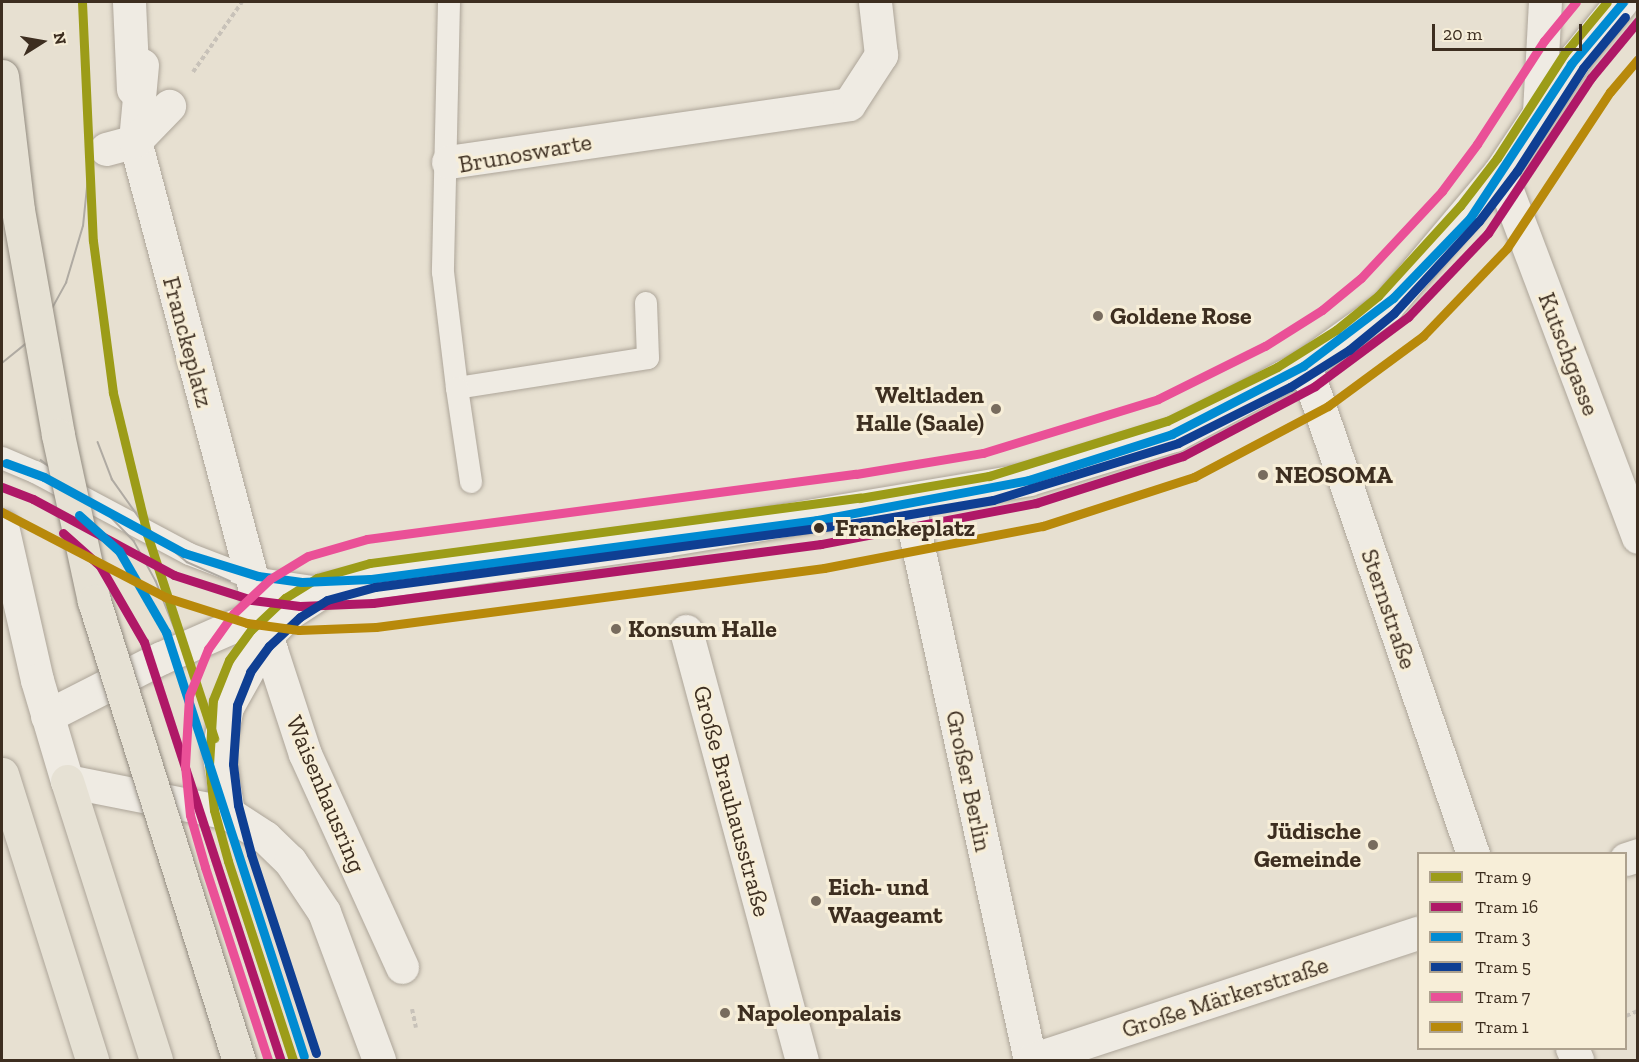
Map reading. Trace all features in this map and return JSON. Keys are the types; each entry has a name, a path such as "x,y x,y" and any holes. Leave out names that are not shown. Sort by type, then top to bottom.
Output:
{"main road":[{"path":"2,76 20,222 58,435 93,601 239,1060"},
{"path":"2,774 92,1060"},
{"path":"67,781 156,1060"}],"street":[{"path":"121,145 129,2"},
{"name":"Brunoswarte","path":"448,162 849,104 882,55 875,2"},
{"path":"1539,112 1545,2"},
{"path":"228,813 218,750 227,707 266,625 301,594 908,501 1029,479 1174,435 1305,364 1387,306 1500,172 1594,32 1621,2"},
{"name":"Franckeplatz","path":"142,64 121,145 266,625"},
{"path":"121,145 169,106"},
{"name":"Kutschgasse","path":"1500,172 1638,537"},
{"name":"Sternstraße","path":"1305,364 1472,852"},
{"name":"Großer Berlin","path":"908,501 1030,1060"},
{"path":"2,526 47,716 67,781 228,813 264,837 290,861 324,912 379,1060"},
{"path":"47,716 161,658 193,646 266,625"},
{"name":"Waisenhausring","path":"266,625 305,754 402,967"},
{"name":"Große Brauhausstraße","path":"686,631 802,1060"},
{"name":"Große Märkerstraße","path":"1030,1060 1417,934"}],"lane":[{"path":"448,162 449,2"},
{"name":"Brunoswarte","path":"448,162 443,272 471,482"},
{"path":"457,388 648,358 645,303"},
{"path":"2,458 35,472 147,534 252,578 326,589"}],"path":[{"path":"169,106 242,2"},
{"path":"402,967 417,1034"}],"tram line":[{"name":"9","path":"82,2 93,241 113,393 147,534 214,738"},
{"name":"7","path":"268,1060 190,815 185,766 189,696 208,649 233,614 270,579 308,556 367,539 856,474 983,453 1158,399 1265,346 1322,310 1361,278 1442,191 1477,144 1544,41 1576,2"},
{"name":"9","path":"293,1060 228,861 214,810 209,765 213,700 229,660 251,630 285,598 317,578 370,563 860,498 989,476 1167,421 1277,367 1336,330 1378,296 1460,206 1497,158 1564,54 1607,2"},
{"name":"3","path":"6,463 44,477 184,553 258,576 302,582 370,579 817,520 1029,480 1172,434 1303,366 1393,298 1470,218 1571,64 1623,2"},
{"name":"5","path":"316,1053 251,854 238,805 233,764 237,705 250,672 269,646 300,617 327,600 375,587 863,522 993,500 1178,443 1290,387 1349,350 1394,313 1479,221 1517,171 1583,68 1625,17"},
{"name":"16","path":"2,487 33,499 174,575 252,600 300,606 373,603 821,544 1036,503 1183,456 1315,386 1408,317 1488,233 1591,78 1638,21"},
{"name":"1","path":"2,512 165,597 247,623 299,630 376,627 824,568 1043,526 1194,477 1328,406 1423,336 1507,248 1610,92 1638,59"},
{"path":"2,363 28,342 44,323 66,283 83,226 88,178"},
{"path":"98,442 112,479 146,527 187,562 230,581"},
{"path":"41,460 102,508 134,541 156,581 196,682"},
{"name":"3","path":"79,515 119,551 166,632 304,1056"},
{"name":"16","path":"63,533 100,566 144,642 281,1060"}],"place":[{"name":"Goldene Rose","path":"1098,316"},
{"name":"Weltladen Halle (Saale)","path":"996,409"},
{"name":"NEOSOMA","path":"1263,475"},
{"name":"Franckeplatz","path":"819,528"},
{"name":"Konsum Halle","path":"616,629"},
{"name":"Jüdische Gemeinde","path":"1373,845"},
{"name":"Eich- und Waageamt","path":"816,901"},
{"name":"Napoleonpalais","path":"725,1013"}]}
